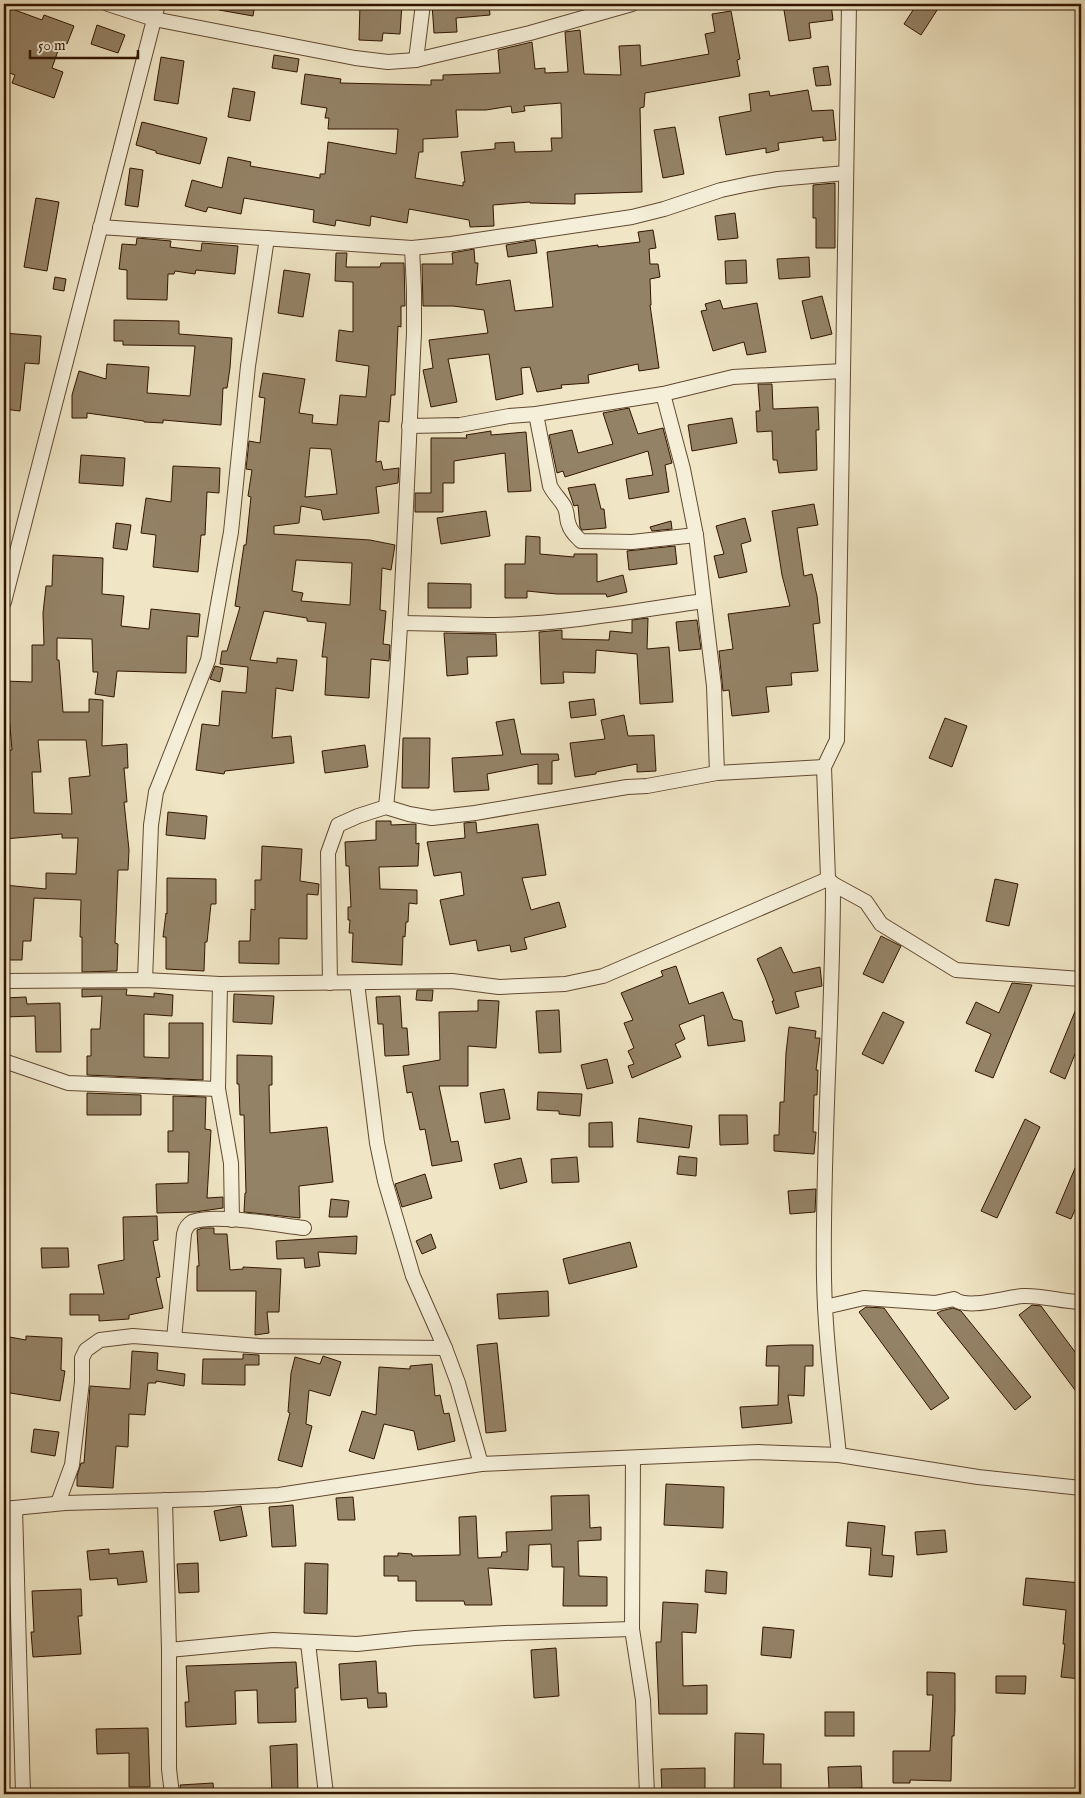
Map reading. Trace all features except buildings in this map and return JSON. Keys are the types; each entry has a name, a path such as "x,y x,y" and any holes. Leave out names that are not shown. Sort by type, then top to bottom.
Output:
{"street":[{"path":"108,4 154,19 355,58 388,62 416,60 530,33 632,4"},
{"path":"4,602 158,4"},
{"path":"416,60 423,4"},
{"path":"839,1455 825,1306 825,1178 833,962 824,767 838,740 849,4"},
{"path":"100,227 412,248 632,217 664,209 721,190 749,184 778,179 846,173"},
{"path":"145,980 151,825 156,792 208,660 231,532 248,366 267,238"},
{"path":"386,807 400,623 414,333 412,248"},
{"path":"409,426 460,425 509,416 536,414 663,394 733,377 843,371"},
{"path":"663,394 683,469 696,534 702,601 714,686 717,773"},
{"path":"536,414 550,486 567,512 568,525 581,541 632,542 696,534"},
{"path":"400,623 496,625 544,622 702,601"},
{"path":"330,983 328,853 338,825 358,816 386,807 432,818 475,813 627,787 647,786 717,773 824,767"},
{"path":"4,981 145,980 220,984 452,981 499,987 565,984 603,976 830,882"},
{"path":"830,882 866,902 881,924 956,970 1081,979"},
{"path":"357,983 376,1143 385,1181 413,1276 445,1348 458,1383 482,1464"},
{"path":"220,984 218,1089 231,1163 232,1220"},
{"path":"4,1061 68,1083 218,1089"},
{"path":"174,1339 186,1228 191,1222 232,1220 304,1228"},
{"path":"825,1306 864,1298 935,1303 954,1299 958,1302 986,1303 1024,1296 1066,1302 1081,1302"},
{"path":"58,1504 72,1465 82,1382 82,1358 86,1350 100,1340 133,1336 259,1346 445,1348"},
{"path":"23,1794 9,1508 58,1504 279,1495 482,1464 758,1452 839,1455 978,1477 1081,1488"},
{"path":"633,1458 632,1629 643,1700 648,1794"},
{"path":"166,1500 170,1650 169,1769 172,1794"},
{"path":"170,1650 273,1640 357,1644 416,1638 505,1633 632,1629"},
{"path":"308,1643 326,1794"}]}
